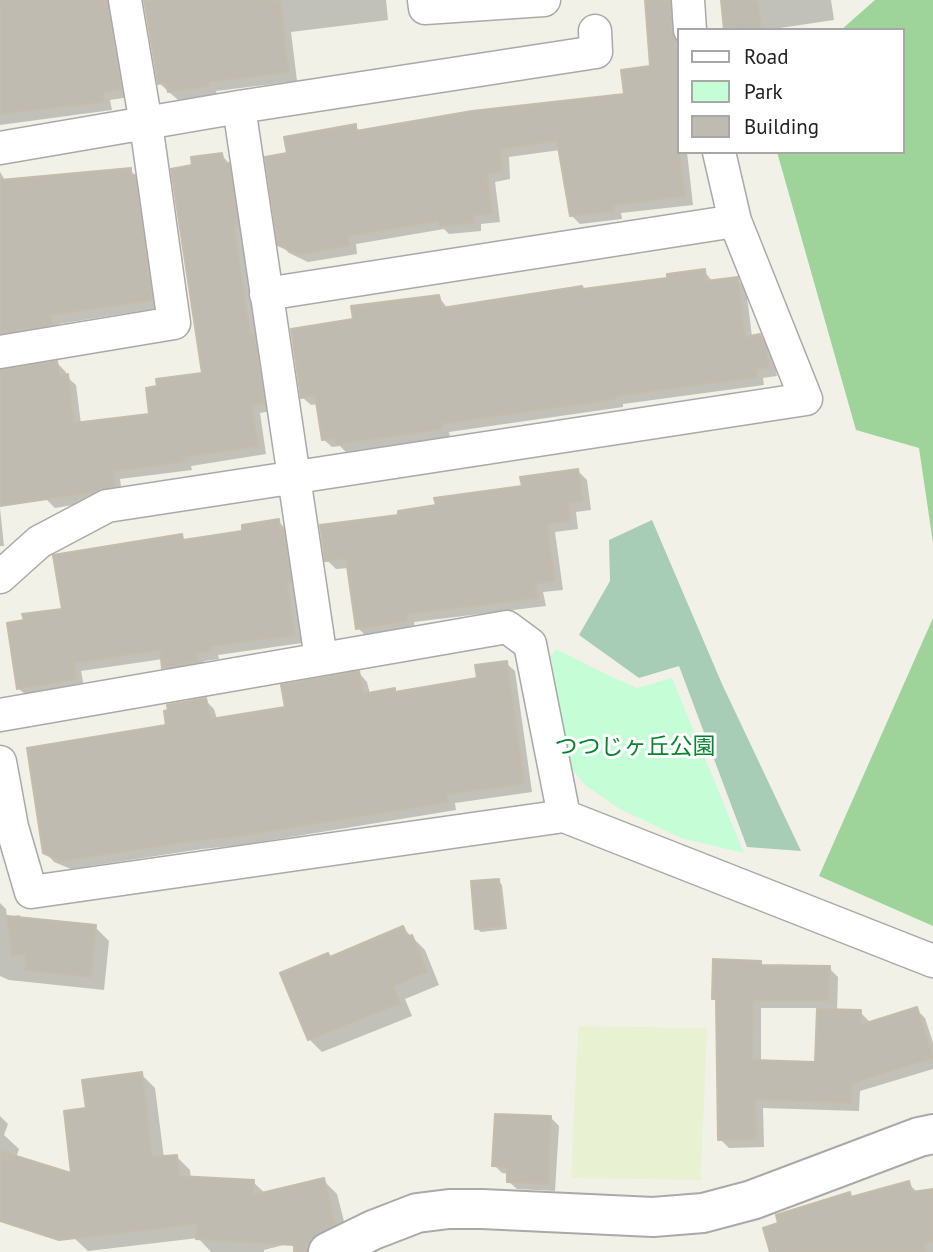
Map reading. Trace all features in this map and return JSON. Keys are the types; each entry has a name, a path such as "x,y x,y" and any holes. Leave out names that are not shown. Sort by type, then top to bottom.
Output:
{"street":[{"path":"0,352 174,323 146,124 125,0"},
{"path":"424,0 425,8 544,0"},
{"path":"688,0 690,28"},
{"path":"0,148 239,107 596,52 595,31"},
{"path":"239,107 321,659"},
{"path":"0,577 39,542 107,506 806,399 735,221 719,154"},
{"path":"266,294 735,221"},
{"path":"0,715 507,628 530,644 564,816"},
{"path":"0,762 12,827 31,892 564,816 933,961"},
{"path":"328,1252 417,1213 449,1209 653,1217 703,1213 752,1200 933,1133"}],"green space":[{"path":"875,0 933,0 933,543 919,448 856,430 778,154 905,154 905,28 843,28"},
{"path":"652,520 722,684 801,851 747,847 679,666 639,678 579,635 610,581 609,540"},
{"path":"933,618 933,926 819,876"},
{"name":"つつじヶ丘公園","path":"556,649 637,688 672,678 744,853 681,838 620,809 585,785 572,769 563,744 551,656"},
{"path":"578,1026 707,1028 701,1180 571,1178"}],"building":[{"path":"0,0 107,0 121,89 103,92 104,102 0,114"},
{"path":"144,0 280,0 289,72 208,82 209,86 168,92 166,82 158,84"},
{"path":"645,0 670,0 672,31 678,55 678,154 685,196 614,205 614,211 570,216 557,141 501,149 502,171 487,174 492,214 473,216 474,223 439,226 438,221 348,236 349,246 298,254 278,245 265,157 287,153 284,137 356,124 356,131 472,111 624,94 621,70 650,66"},
{"path":"721,0 758,0 761,28 724,28"},
{"path":"222,153 224,164 229,163 238,226 234,224 250,335 254,334 264,403 252,405 258,446 184,457 184,462 112,471 115,486 94,492 0,506 0,370 57,361 60,376 68,374 74,423 149,414 146,388 157,386 156,379 202,373 171,169 192,165 191,157"},
{"path":"131,168 131,176 135,175 152,300 51,315 52,325 0,333 0,180"},
{"path":"705,269 706,281 738,277 745,337 760,334 766,348 769,367 756,370 757,377 615,396 616,399 441,424 442,429 336,444 335,438 322,440 315,395 301,398 291,329 353,319 351,306 439,295 442,308 582,286 583,289 667,278 667,274"},
{"path":"578,469 583,501 568,503 570,521 547,524 555,581 535,584 538,598 406,614 407,621 356,629 346,559 325,561 320,525 398,515 398,511 436,505 434,498 522,486 520,477"},
{"path":"279,519 291,582 287,582 295,635 211,646 211,651 196,653 198,662 162,668 160,650 74,663 76,679 17,689 7,623 24,620 22,614 62,609 53,555 182,534 183,540 242,531 242,525"},
{"path":"507,661 524,784 447,794 448,802 232,837 61,861 43,853 27,748 166,725 164,711 168,710 167,705 206,698 211,719 285,707 281,685 359,671 363,694 395,688 395,692 477,678 475,665"},
{"path":"499,879 503,926 475,929 471,881"},
{"path":"7,916 96,925 91,977 25,970 26,954 12,956"},
{"path":"403,926 408,937 412,935 427,972 393,986 400,1003 308,1040 280,973 328,953 330,957"},
{"path":"713,959 761,961 761,965 830,966 829,1000 753,1000 752,1060 815,1062 817,1009 861,1010 860,1025 917,1007 933,1058 852,1083 851,1103 755,1099 756,1139 718,1140 716,999 712,999"},
{"path":"142,1072 152,1157 177,1155 179,1176 254,1180 253,1195 324,1178 335,1224 310,1239 306,1252 294,1252 294,1245 196,1239 197,1224 59,1240 0,1221 0,1151 71,1173 64,1111 86,1108 82,1080"},
{"path":"495,1114 551,1116 548,1184 507,1182 507,1167 492,1166"},
{"path":"909,1181 912,1192 933,1189 933,1242 924,1243 926,1252 770,1252 763,1228 778,1223 776,1215 850,1192 851,1197"}]}
